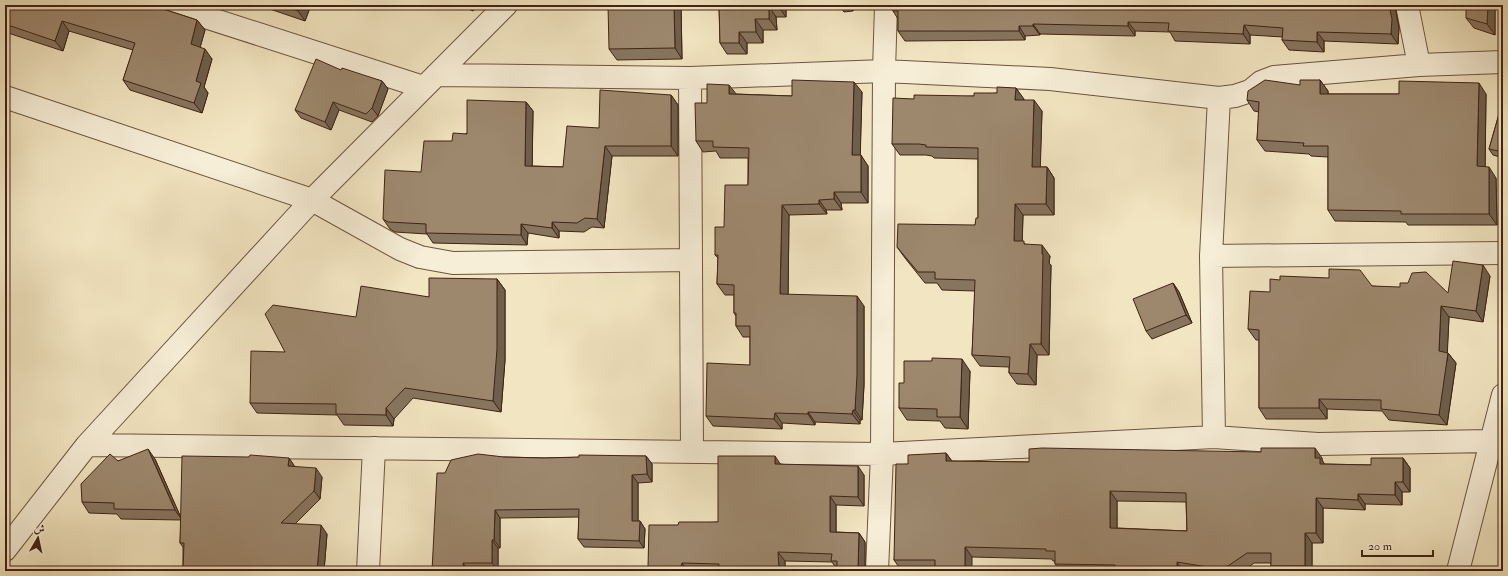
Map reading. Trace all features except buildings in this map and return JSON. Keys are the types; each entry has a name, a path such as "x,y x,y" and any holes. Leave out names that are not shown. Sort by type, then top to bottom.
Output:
{"street":[{"path":"168,5 429,81 690,78 884,71 1050,79 1219,98 1235,96 1250,91 1260,82 1274,77 1419,65 1503,62"},
{"path":"5,550 87,445 312,200 506,5"},
{"path":"877,571 882,454 884,71 886,5"},
{"path":"1408,5 1419,65"},
{"path":"690,78 692,451"},
{"path":"5,97 312,200 400,249 420,257 453,263 691,260"},
{"path":"1214,437 1211,256 1219,98"},
{"path":"1211,256 1503,253"},
{"path":"1458,571 1503,395"},
{"path":"87,445 882,454 1214,437 1318,444 1491,441"},
{"path":"368,571 374,448"}]}
